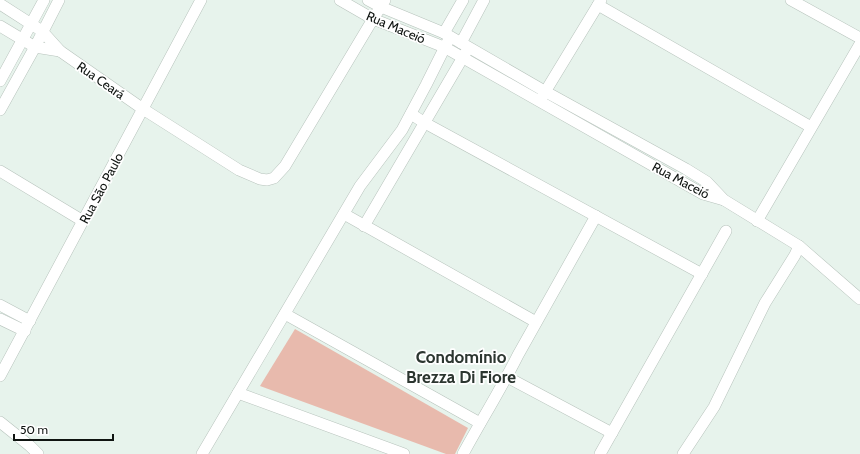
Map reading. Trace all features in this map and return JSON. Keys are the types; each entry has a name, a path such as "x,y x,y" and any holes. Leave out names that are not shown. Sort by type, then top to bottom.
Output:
{"street":[{"path":"12,90 0,82 44,0"},
{"path":"0,110 59,0"},
{"name":"Rua São Paulo","path":"0,376 201,0"},
{"name":"Rua Maceió","path":"340,0 373,19 444,47 686,169 707,182 724,200 799,246 860,299"},
{"name":"Rua Maceió","path":"368,0 383,4 465,45 542,97"},
{"path":"202,454 360,186 402,130 444,47 447,35 463,0"},
{"path":"364,226 462,57 465,45 484,0"},
{"path":"791,0 860,38"},
{"path":"542,97 599,2 811,127"},
{"name":"Rua Ceará","path":"0,4 42,31 60,51 143,109 238,170 260,179 268,180 274,178 285,166 373,19"},
{"path":"373,19 383,4"},
{"name":"Rua Ceará","path":"0,26 35,47 60,51"},
{"path":"757,221 860,44"},
{"path":"411,114 702,274"},
{"path":"0,171 83,221"},
{"path":"344,214 536,322"},
{"path":"463,454 596,216"},
{"path":"600,454 726,231"},
{"path":"683,454 714,407 766,303 799,246"},
{"path":"0,306 30,321"},
{"path":"285,314 480,423"},
{"path":"0,319 25,331"},
{"path":"506,378 612,433"},
{"path":"238,393 404,454"},
{"path":"0,422 38,454"}],"shaded area":[{"path":"295,329 468,428 455,454 446,454 260,386"}],"district":[{"name":"Condomínio Brezza Di Fiore","path":"461,367"}]}
